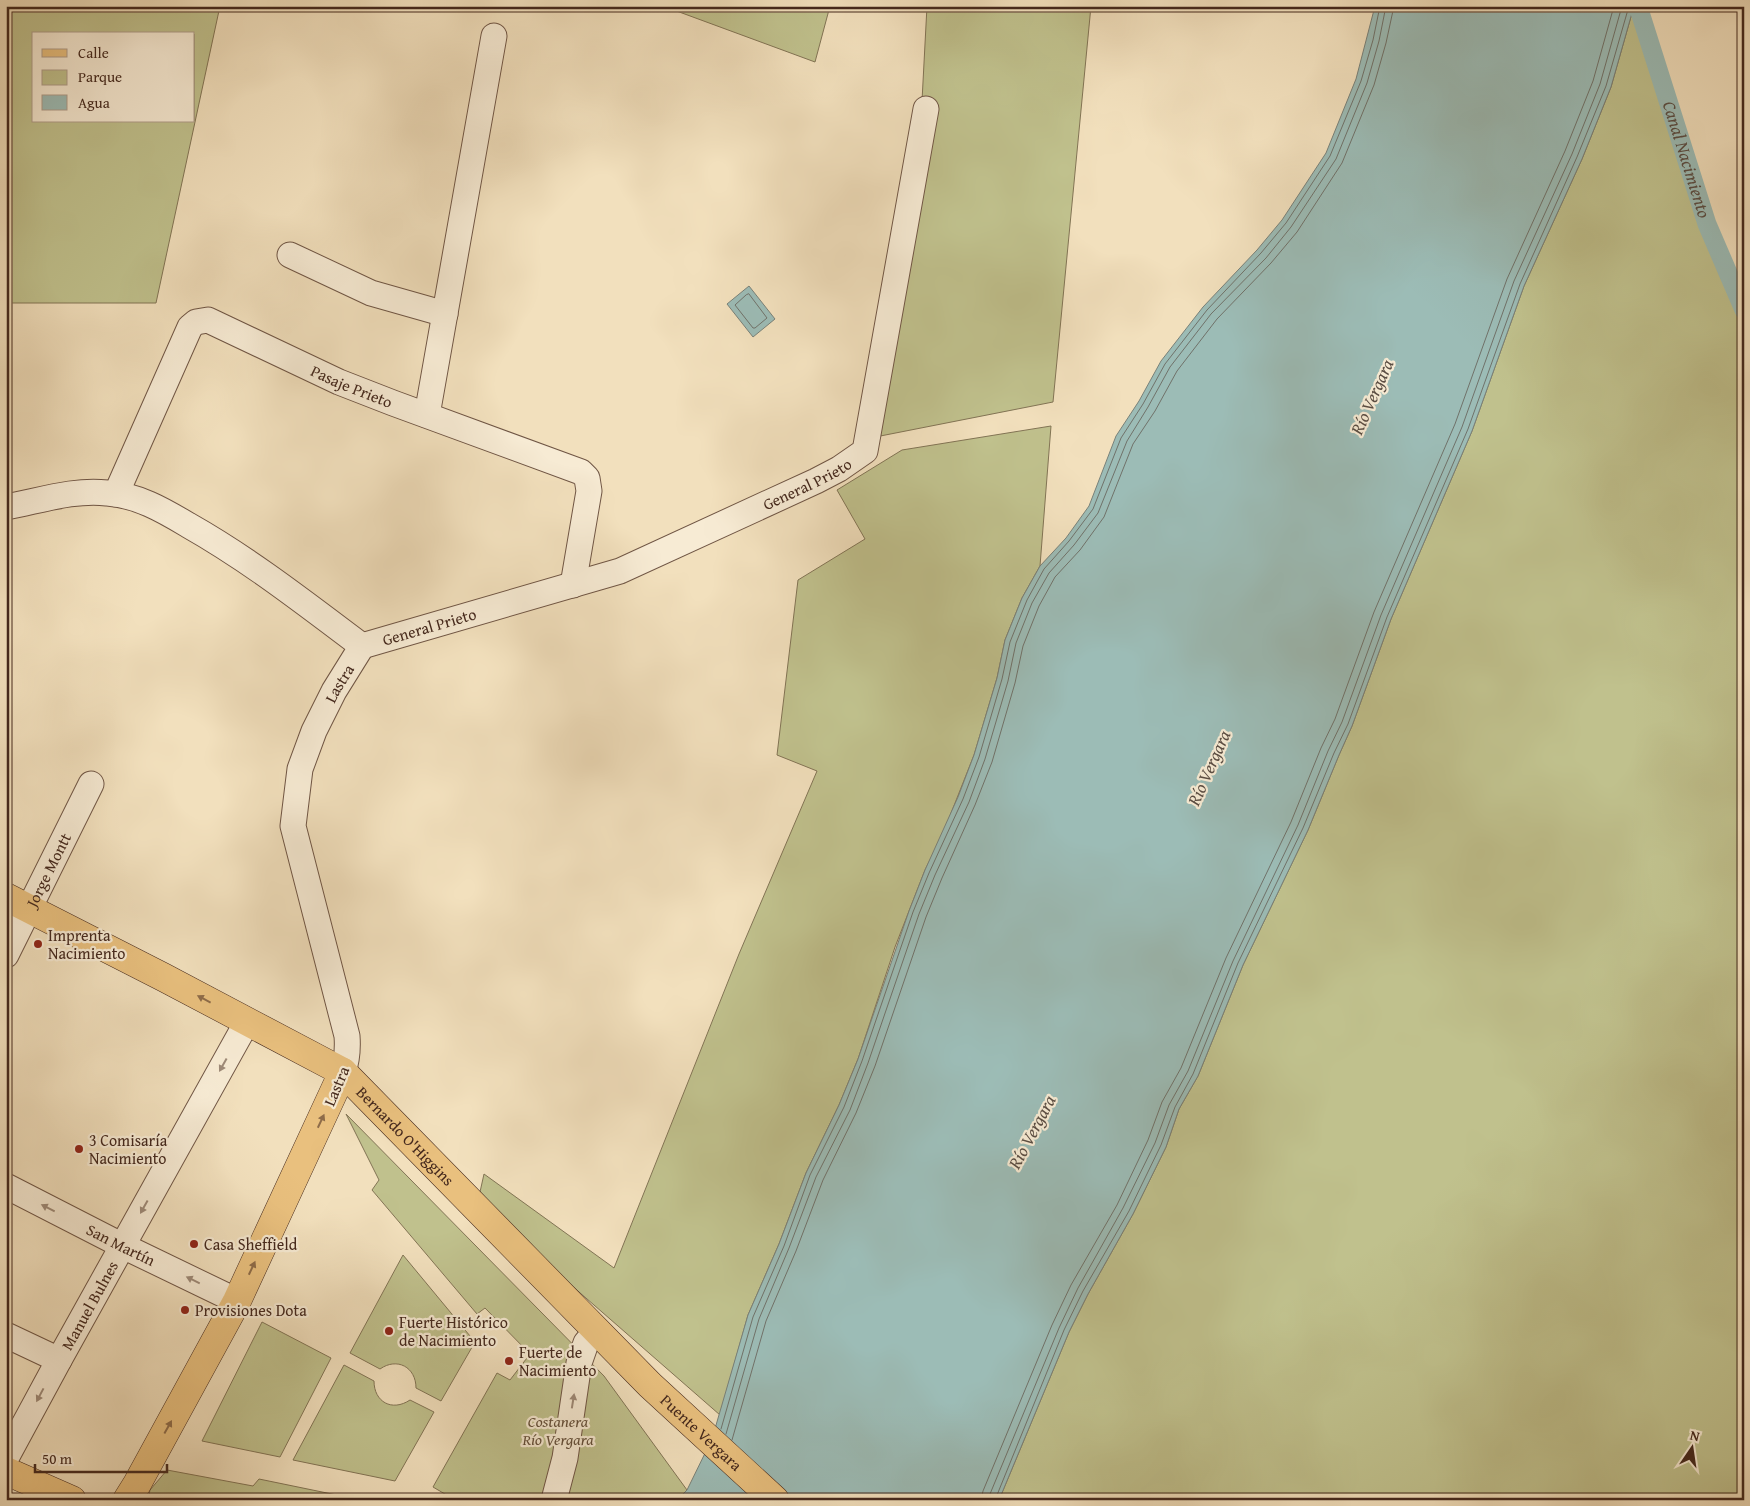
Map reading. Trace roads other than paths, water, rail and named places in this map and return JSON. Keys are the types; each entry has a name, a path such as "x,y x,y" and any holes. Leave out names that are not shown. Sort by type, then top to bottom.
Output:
{"main road":[{"name":"Bernardo O'Higgins","path":"6,897 31,908 343,1072 650,1385"},
{"name":"Lastra","path":"127,1500 237,1301 343,1072"},
{"name":"Puente Vergara","path":"650,1385 775,1500"},
{"path":"6,1471 72,1500"}],"street":[{"path":"427,415 494,36"},
{"name":"General Prieto","path":"6,507 89,492 116,494 138,499 205,535 285,588 362,646 620,570 816,481 839,469 865,451 926,109"},
{"path":"290,255 371,293 445,314"},
{"name":"Pasaje Prieto","path":"116,494 190,328 200,320 208,320 339,382 577,469 584,474 588,482 589,491 574,585"},
{"name":"Lastra","path":"343,1072 347,1061 347,1036 294,826 300,769 314,731 334,692 362,646"},
{"name":"Jorge Montt","path":"6,955 91,784"},
{"name":"Manuel Bulnes","path":"6,1458 247,1022"},
{"name":"San Martín","path":"6,1186 123,1246 237,1301"},
{"path":"554,1500 565,1458 579,1364 586,1343 596,1331"},
{"path":"6,1335 59,1360"}],"water":[{"name":"Río Vergara","path":"1375,6 1634,6 1611,87 1582,159 1524,286 1472,431 1391,619 1352,726 1308,830 1243,965 1198,1076 1179,1109 1166,1147 1133,1214 1069,1332 999,1500 677,1500 687,1490 712,1439 748,1315 779,1244 806,1173 839,1105 858,1059 909,911 974,755 997,678 1005,640 1022,598 1040,566 1066,538 1089,506 1116,436 1139,401 1161,361 1203,307 1257,250 1282,220 1326,153 1356,79"},
{"path":"749,286 775,319 753,337 727,304"}],"waterway":[{"name":"Canal Nacimiento","path":"1638,6 1707,224 1744,310"}],"place":[{"name":"Imprenta Nacimiento","path":"38,944"},
{"name":"3 Comisaría Nacimiento","path":"79,1149"},
{"name":"Casa Sheffield","path":"194,1244"},
{"name":"Provisiones Dota","path":"185,1310"},
{"name":"Fuerte Histórico de Nacimiento","path":"389,1331"},
{"name":"Fuerte de Nacimiento","path":"509,1361"}],"park label":[{"name":"Costanera Río Vergara","path":"558,1430"}]}
